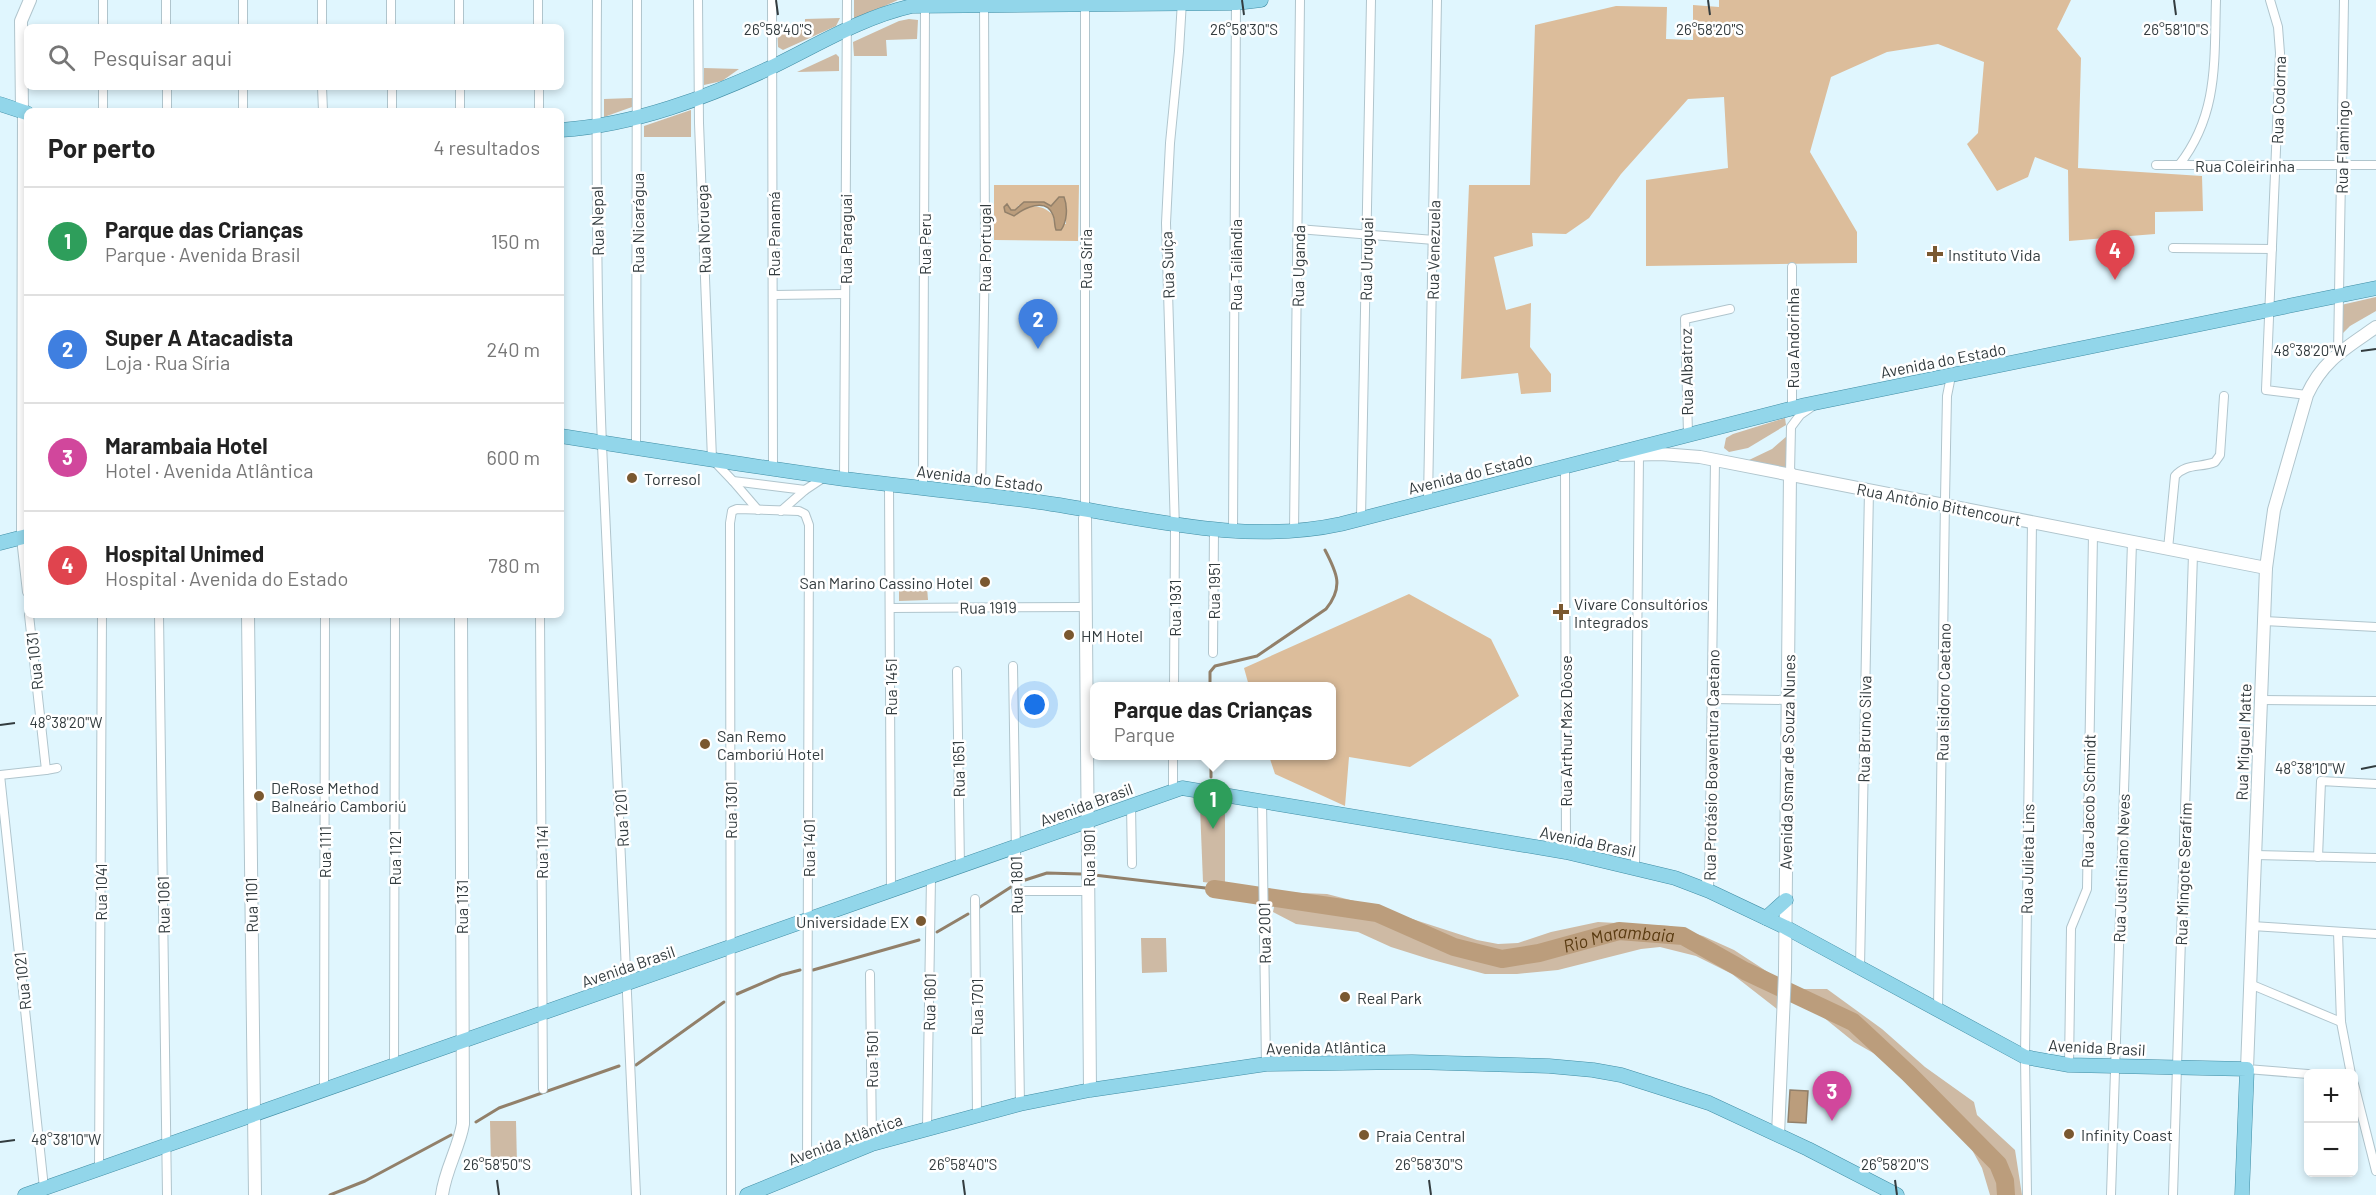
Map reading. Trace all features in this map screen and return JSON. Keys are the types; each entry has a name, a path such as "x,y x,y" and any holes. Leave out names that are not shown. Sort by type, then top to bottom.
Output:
{"main road":[{"path":"564,130 596,127 699,98 772,66 846,29 890,12 925,2 1236,2 1261,0"},
{"path":"0,104 24,112"},
{"name":"Avenida do Estado","path":"564,436 826,476 981,495 1085,514 1175,526 1233,531 1294,532 1321,528 1818,402 2376,288"},
{"path":"0,543 24,537"},
{"name":"Avenida Brasil","path":"25,1195 1088,822 1173,789 1190,788 1566,852 1635,867 1709,891 1785,927 2025,1057 2069,1065 2247,1070"},
{"path":"1766,918 1786,900"},
{"name":"Avenida Atlântica","path":"747,1195 872,1144 1020,1104 1090,1090 1266,1064 1412,1062 1549,1066 1593,1070 1672,1089 1709,1102 1897,1195"},
{"name":"Rua Miguel Matte","path":"2242,1195 2247,1070"}],"street":[{"path":"17,0 24,0"},
{"path":"24,89 21,21 30,0"},
{"path":"103,0 103,24"},
{"path":"166,0 166,24"},
{"path":"243,0 243,24"},
{"path":"322,0 322,24"},
{"path":"391,0 392,24"},
{"path":"459,0 459,24"},
{"path":"538,0 538,24"},
{"name":"Rua Nepal","path":"597,0 596,127 602,442"},
{"name":"Rua Nicarágua","path":"636,447 637,0"},
{"name":"Rua Noruega","path":"698,0 699,98 712,459"},
{"name":"Rua Panamá","path":"772,0 773,468"},
{"name":"Rua Paraguai","path":"844,478 847,0"},
{"name":"Rua Uganda","path":"1294,532 1300,0"},
{"name":"Rua Uruguai","path":"1361,518 1371,0"},
{"name":"Rua Venezuela","path":"1428,500 1437,0"},
{"name":"Rua Coleirinha","path":"2179,165 2193,147 2210,105 2213,86 2216,0"},
{"name":"Rua Codorna","path":"2270,0 2278,27 2280,53 2266,390 2307,395"},
{"name":"Rua Flamingo","path":"2338,353 2344,0"},
{"name":"Rua Peru","path":"923,487 925,2"},
{"name":"Rua Portugal","path":"981,495 985,246 984,2"},
{"name":"Rua Síria","path":"1085,2 1085,514"},
{"name":"Rua Suíça","path":"1175,526 1166,223 1182,2"},
{"name":"Rua Tailândia","path":"1233,531 1236,2"},
{"path":"24,90 25,108"},
{"path":"103,90 103,108"},
{"path":"167,90 167,108"},
{"path":"243,90 243,108"},
{"path":"322,90 323,108"},
{"path":"392,90 392,108"},
{"path":"460,90 460,108"},
{"path":"539,90 539,108"},
{"path":"2156,165 2179,165"},
{"name":"Rua Coleirinha","path":"2179,165 2376,165"},
{"path":"1298,229 1434,240"},
{"path":"2172,248 2272,249"},
{"name":"Rua Andorinha","path":"1792,267 1792,408"},
{"path":"773,295 845,294"},
{"name":"Rua Albatroz","path":"1688,434 1685,319 1730,309"},
{"name":"Rua Miguel Matte","path":"2247,1070 2266,568 2274,510 2307,395 2321,369 2338,353 2376,327"},
{"name":"Rua Isidoro Caetano","path":"1938,1009 1947,396 1951,376"},
{"path":"2168,549 2175,477 2180,470 2215,462 2220,455 2224,396"},
{"name":"Avenida Osmar de Souza Nunes","path":"1778,1135 1785,1011 1791,427 1800,415 1818,402"},
{"name":"Rua 1201","path":"602,442 629,983 636,1195"},
{"name":"Rua Antônio Bittencourt","path":"1611,455 1682,455 1715,460 2266,568"},
{"path":"1635,867 1639,455"},
{"path":"712,459 758,510"},
{"name":"Rua Protásio Boaventura Caetano","path":"1709,891 1715,460"},
{"name":"Rua Arthur Max Dôose","path":"1565,467 1566,852"},
{"path":"781,511 805,490 826,476"},
{"path":"733,481 805,490"},
{"name":"Rua 1451","path":"889,483 891,891"},
{"name":"Rua Bruno Silva","path":"1860,968 1869,490"},
{"name":"Rua 1301","path":"731,1195 730,515 737,509 799,511 805,514 809,525"},
{"name":"Rua 1901","path":"1085,514 1090,1090"},
{"name":"Rua Julieta Lins","path":"2026,1195 2025,1057 2032,522"},
{"name":"Rua 1401","path":"807,1170 809,525"},
{"name":"Rua 1931","path":"1174,682 1175,526"},
{"name":"Rua 1951","path":"1213,653 1214,529"},
{"name":"Rua Jacob Schmidt","path":"2069,1065 2071,928 2087,889 2093,534"},
{"name":"Rua Justiniano Neves","path":"2111,1195 2132,542"},
{"name":"Rua Mingote Serafim","path":"2173,1195 2193,554"},
{"name":"Rua 1919","path":"890,608 1086,607"},
{"name":"Rua 1031","path":"29,618 46,770"},
{"name":"Rua 1041","path":"99,1169 102,618"},
{"name":"Rua 1061","path":"159,618 167,1195"},
{"name":"Rua 1101","path":"248,618 255,1195"},
{"name":"Rua 1111","path":"324,1090 325,618"},
{"name":"Rua 1121","path":"394,1066 395,618"},
{"name":"Rua 1131","path":"442,1195 445,1178 463,1124 461,618"},
{"name":"Rua 1141","path":"540,618 543,1089"},
{"path":"2264,621 2376,627"},
{"name":"Rua 1801","path":"1013,666 1020,1104"},
{"name":"Rua 1651","path":"957,671 960,867"},
{"path":"1712,699 1788,700"},
{"path":"2261,700 2376,701"},
{"path":"1173,760 1173,789"},
{"path":"0,775 57,768"},
{"name":"Rua 1021","path":"0,775 44,1188"},
{"path":"2318,857 2321,781 2376,784"},
{"name":"Rua 2001","path":"1262,801 1266,1064"},
{"path":"1131,805 1132,864"},
{"path":"2255,855 2376,858"},
{"name":"Rua 1601","path":"927,1128 931,877"},
{"path":"1016,891 1088,891"},
{"name":"Rua 1701","path":"975,899 977,1115"},
{"path":"2252,926 2376,934"},
{"path":"2338,932 2341,1022 2350,1069"},
{"name":"Rua 1501","path":"870,974 872,1144"},
{"path":"2250,984 2341,1022"},
{"name":"Avenida Brasil","path":"2247,1070 2304,1074"},
{"path":"2358,1100 2376,1171"}],"shaded area":[{"path":"854,0 898,0 854,20"},
{"path":"1719,0 2071,0 2057,29 2081,58 2078,168 2202,176 2203,211 2155,212 2155,234 2069,241 2068,170 2035,157 2028,177 1997,191 1967,144 1978,133 1984,62 1938,44 1887,52 1831,77 1810,152 1857,232 1857,263 1646,266 1646,180 1728,168 1724,97 1688,99 1621,174 1589,218 1566,234 1532,233 1533,246 1494,257 1506,310 1531,303 1530,347 1551,374 1551,392 1521,394 1518,373 1461,379 1469,185 1530,185 1535,25 1616,6 1667,7 1666,39 1693,40 1693,5 1719,7"},
{"path":"840,18 836,26 783,50 778,47 777,26 805,26 805,19"},
{"path":"918,20 917,39 886,40 887,56 854,56 853,42 899,21"},
{"path":"836,54 839,57 839,71 797,72"},
{"path":"704,68 739,69 722,81 704,85"},
{"path":"632,98 632,107 604,117 604,99"},
{"path":"691,110 691,137 644,137 644,126"},
{"path":"994,185 1079,185 1078,241 994,240","holes":["1056,201 1066,201 1066,224 1054,223 1053,215 1042,208 1031,207 1006,212 1009,206 1010,210 1015,210 1019,205 1051,206"]},
{"path":"1059,197 1064,197 1066,210 1065,223 1061,230 1056,230 1053,215 1045,206 1029,207 1014,216 1005,212 1004,207 1007,204 1011,210 1015,210 1024,202 1044,202 1051,206"},
{"path":"2376,297 2376,311 2350,326 2341,335 2341,305"},
{"path":"1785,418 1786,425 1748,448 1729,452 1724,448 1726,438 1733,434"},
{"path":"1787,436 1786,468 1749,460 1772,449"},
{"path":"899,587 927,587 928,600 899,601"},
{"path":"1409,594 1491,639 1519,696 1410,767 1349,757 1345,806 1275,774 1270,760 1336,760 1336,682 1248,682 1244,668"},
{"path":"1200,807 1225,811 1225,885 1203,882"},
{"path":"1277,892 1327,894 1366,904 1477,940 1498,944 1518,943 1551,932 1598,922 1670,926 1703,936 1734,950 1777,978 1777,1009 1732,974 1696,956 1660,947 1641,949 1558,970 1485,974 1391,947 1358,932 1296,924 1273,912"},
{"path":"1141,938 1166,938 1167,972 1142,973"},
{"path":"1797,989 1827,989 1882,1029 1925,1067 1974,1102 1977,1115 2015,1150 2022,1195 1990,1195 1982,1168 1960,1128 1920,1094 1889,1062 1854,1042 1812,1008 1798,1004"},
{"path":"1790,1090 1808,1091 1806,1123 1788,1122"},
{"path":"490,1121 516,1121 517,1165 491,1165"}],"waterway":[{"name":"Rio Marambaia","path":"1210,682 1210,672 1215,666 1257,656 1326,609 1335,594 1337,580 1325,550"},
{"name":"Rio Marambaia","path":"1211,760 1211,777"},
{"path":"1022,881 1047,873 1081,874"},
{"path":"1094,875 1214,889"},
{"path":"980,907 1011,887"},
{"name":"Rio Marambaia","path":"1214,889 1377,913 1454,947 1502,959 1539,953 1619,931 1683,936 1745,971 1853,1022 1909,1074 1998,1164 2005,1181 2006,1195"},
{"path":"937,932 968,914"},
{"path":"813,970 919,940"},
{"path":"737,994 781,975 800,970"},
{"path":"636,1065 724,1002"},
{"path":"476,1122 499,1108 619,1066"},
{"path":"330,1195 365,1181 451,1135"}],"place":[{"name":"Instituto Vida","path":"1935,254"},
{"name":"Hospital Unimed","path":"2115,280"},
{"name":"Super A Atacadista","path":"1038,349"},
{"name":"Torresol","path":"632,478"},
{"name":"San Marino Cassino Hotel","path":"985,582"},
{"name":"Vivare Consultórios Integrados","path":"1561,612"},
{"name":"HM Hotel","path":"1069,635"},
{"name":"San Remo Camboriú Hotel","path":"705,744"},
{"name":"DeRose Method Balneário Camboriú","path":"259,796"},
{"name":"Parque das Crianças","path":"1213,829"},
{"name":"Universidade EX","path":"921,921"},
{"name":"Real Park","path":"1345,997"},
{"name":"Marambaia Hotel","path":"1832,1121"},
{"name":"Infinity Coast","path":"2069,1134"},
{"name":"Praia Central","path":"1364,1135"}]}
